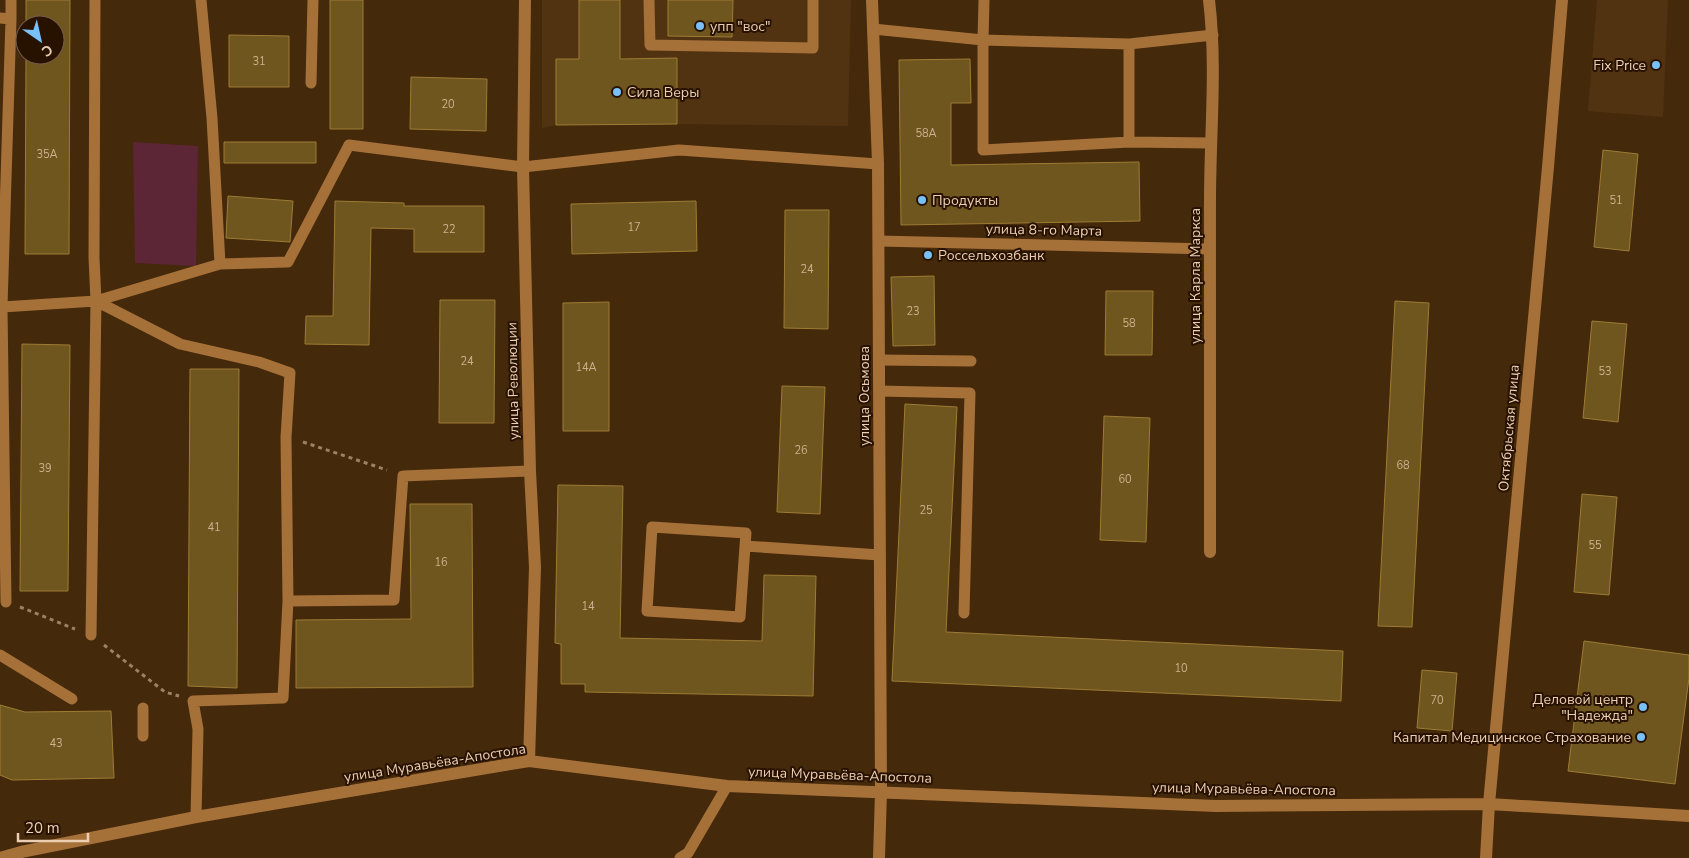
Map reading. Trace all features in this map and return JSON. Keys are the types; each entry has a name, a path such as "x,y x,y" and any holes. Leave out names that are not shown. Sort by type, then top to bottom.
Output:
{"street":[{"name":"улица Революции","path":"526,0 523,166 530,471 535,567 529,761"},
{"name":"улица Осьмова","path":"872,0 879,241 881,792 879,858"},
{"name":"улица Карла Маркса","path":"1209,0 1213,35 1209,249 1210,552"},
{"name":"Октябрьская улица","path":"1486,858 1489,804 1548,176 1562,0"},
{"name":"улица Муравьёва-Апостола","path":"0,858 21,852 196,817 529,761 727,786 1216,806 1489,804 1689,816"}],"lane":[{"path":"6,602 1,307 5,19 11,0"},
{"path":"91,636 96,301 94,258 95,0"},
{"path":"201,0 212,118 220,264"},
{"path":"310,84 313,0"},
{"path":"649,0 650,46 813,48 813,0"},
{"path":"984,0 983,150 1130,142 1210,143"},
{"path":"873,29 983,40 1128,44 1213,35"},
{"path":"1128,44 1130,142"},
{"path":"1,307 96,301 220,264 288,262 349,145 523,166 679,150 878,164"},
{"name":"улица 8-го Марта","path":"879,241 1209,249"},
{"path":"96,301 180,344 259,362 290,373 286,437 288,601 283,698 193,702 198,729 196,817"},
{"path":"879,360 971,361"},
{"path":"879,391 970,393 964,613"},
{"path":"288,601 394,600 403,476 530,471"},
{"path":"652,528 746,533 745,546 740,617 647,611 652,528"},
{"path":"745,546 880,555"},
{"path":"0,655 72,699"},
{"path":"143,708 143,736"},
{"path":"680,858 688,853 727,786"}],"path":[{"path":"286,437 403,476"}],"shaded area":[{"path":"542,0 851,0 848,126 677,124 556,125 542,128"},
{"path":"1597,0 1668,0 1663,117 1588,111"},
{"path":"133,142 198,146 196,266 135,263"}],"building":[{"path":"26,0 70,0 69,254 25,254 26,65 65,65 65,15 26,15"},
{"path":"330,0 363,0 363,129 330,129"},
{"name":"Сила Веры","path":"579,0 620,0 620,59 677,58 677,124 556,125 556,59 579,59"},
{"name":"упп \"вос\"","path":"668,0 733,0 732,37 668,36"},
{"path":"229,35 289,36 289,87 229,87"},
{"path":"970,59 971,103 951,103 951,165 1139,162 1140,221 901,225 899,60"},
{"path":"411,77 487,79 486,131 410,129"},
{"path":"224,142 316,142 316,163 224,163"},
{"path":"1603,150 1638,154 1629,251 1594,247"},
{"path":"228,196 293,201 290,242 226,238"},
{"path":"335,201 404,203 404,206 484,206 484,252 414,252 414,229 371,228 369,345 305,344 306,316 333,316"},
{"path":"696,201 697,251 572,254 571,204"},
{"path":"785,210 829,210 828,329 784,328"},
{"path":"934,276 935,345 893,346 891,277"},
{"path":"1106,291 1153,291 1152,355 1105,355"},
{"path":"440,300 495,300 494,423 439,423"},
{"path":"1395,301 1429,303 1412,627 1378,626"},
{"path":"609,302 609,431 563,431 563,303"},
{"path":"1592,321 1627,324 1618,422 1583,418"},
{"path":"22,344 70,345 68,591 20,591"},
{"path":"190,369 239,369 237,688 188,686"},
{"path":"782,386 825,387 820,514 777,512"},
{"path":"905,404 957,407 946,632 1343,651 1341,701 892,681"},
{"path":"1104,416 1150,418 1146,542 1100,540"},
{"path":"558,485 623,486 620,638 762,641 764,575 816,576 813,696 585,692 585,684 561,684 561,644 555,643"},
{"path":"1582,494 1617,497 1609,595 1574,592"},
{"path":"410,504 472,504 473,687 296,688 296,620 411,619"},
{"name":"Деловой центр \"Надежда\"","path":"1584,641 1689,655 1689,678 1675,784 1568,771"},
{"path":"1422,670 1457,673 1452,731 1417,728"},
{"path":"0,705 25,712 111,711 114,778 12,780 0,775"}],"place":[{"name":"упп \"вос\"","path":"700,26"},
{"name":"Fix Price","path":"1656,65"},
{"name":"Сила Веры","path":"617,92"},
{"name":"Продукты","path":"922,200"},
{"name":"Россельхозбанк","path":"928,255"},
{"name":"Деловой центр \"Надежда\"","path":"1643,707"},
{"name":"Капитал Медицинское Страхование","path":"1641,737"}]}
